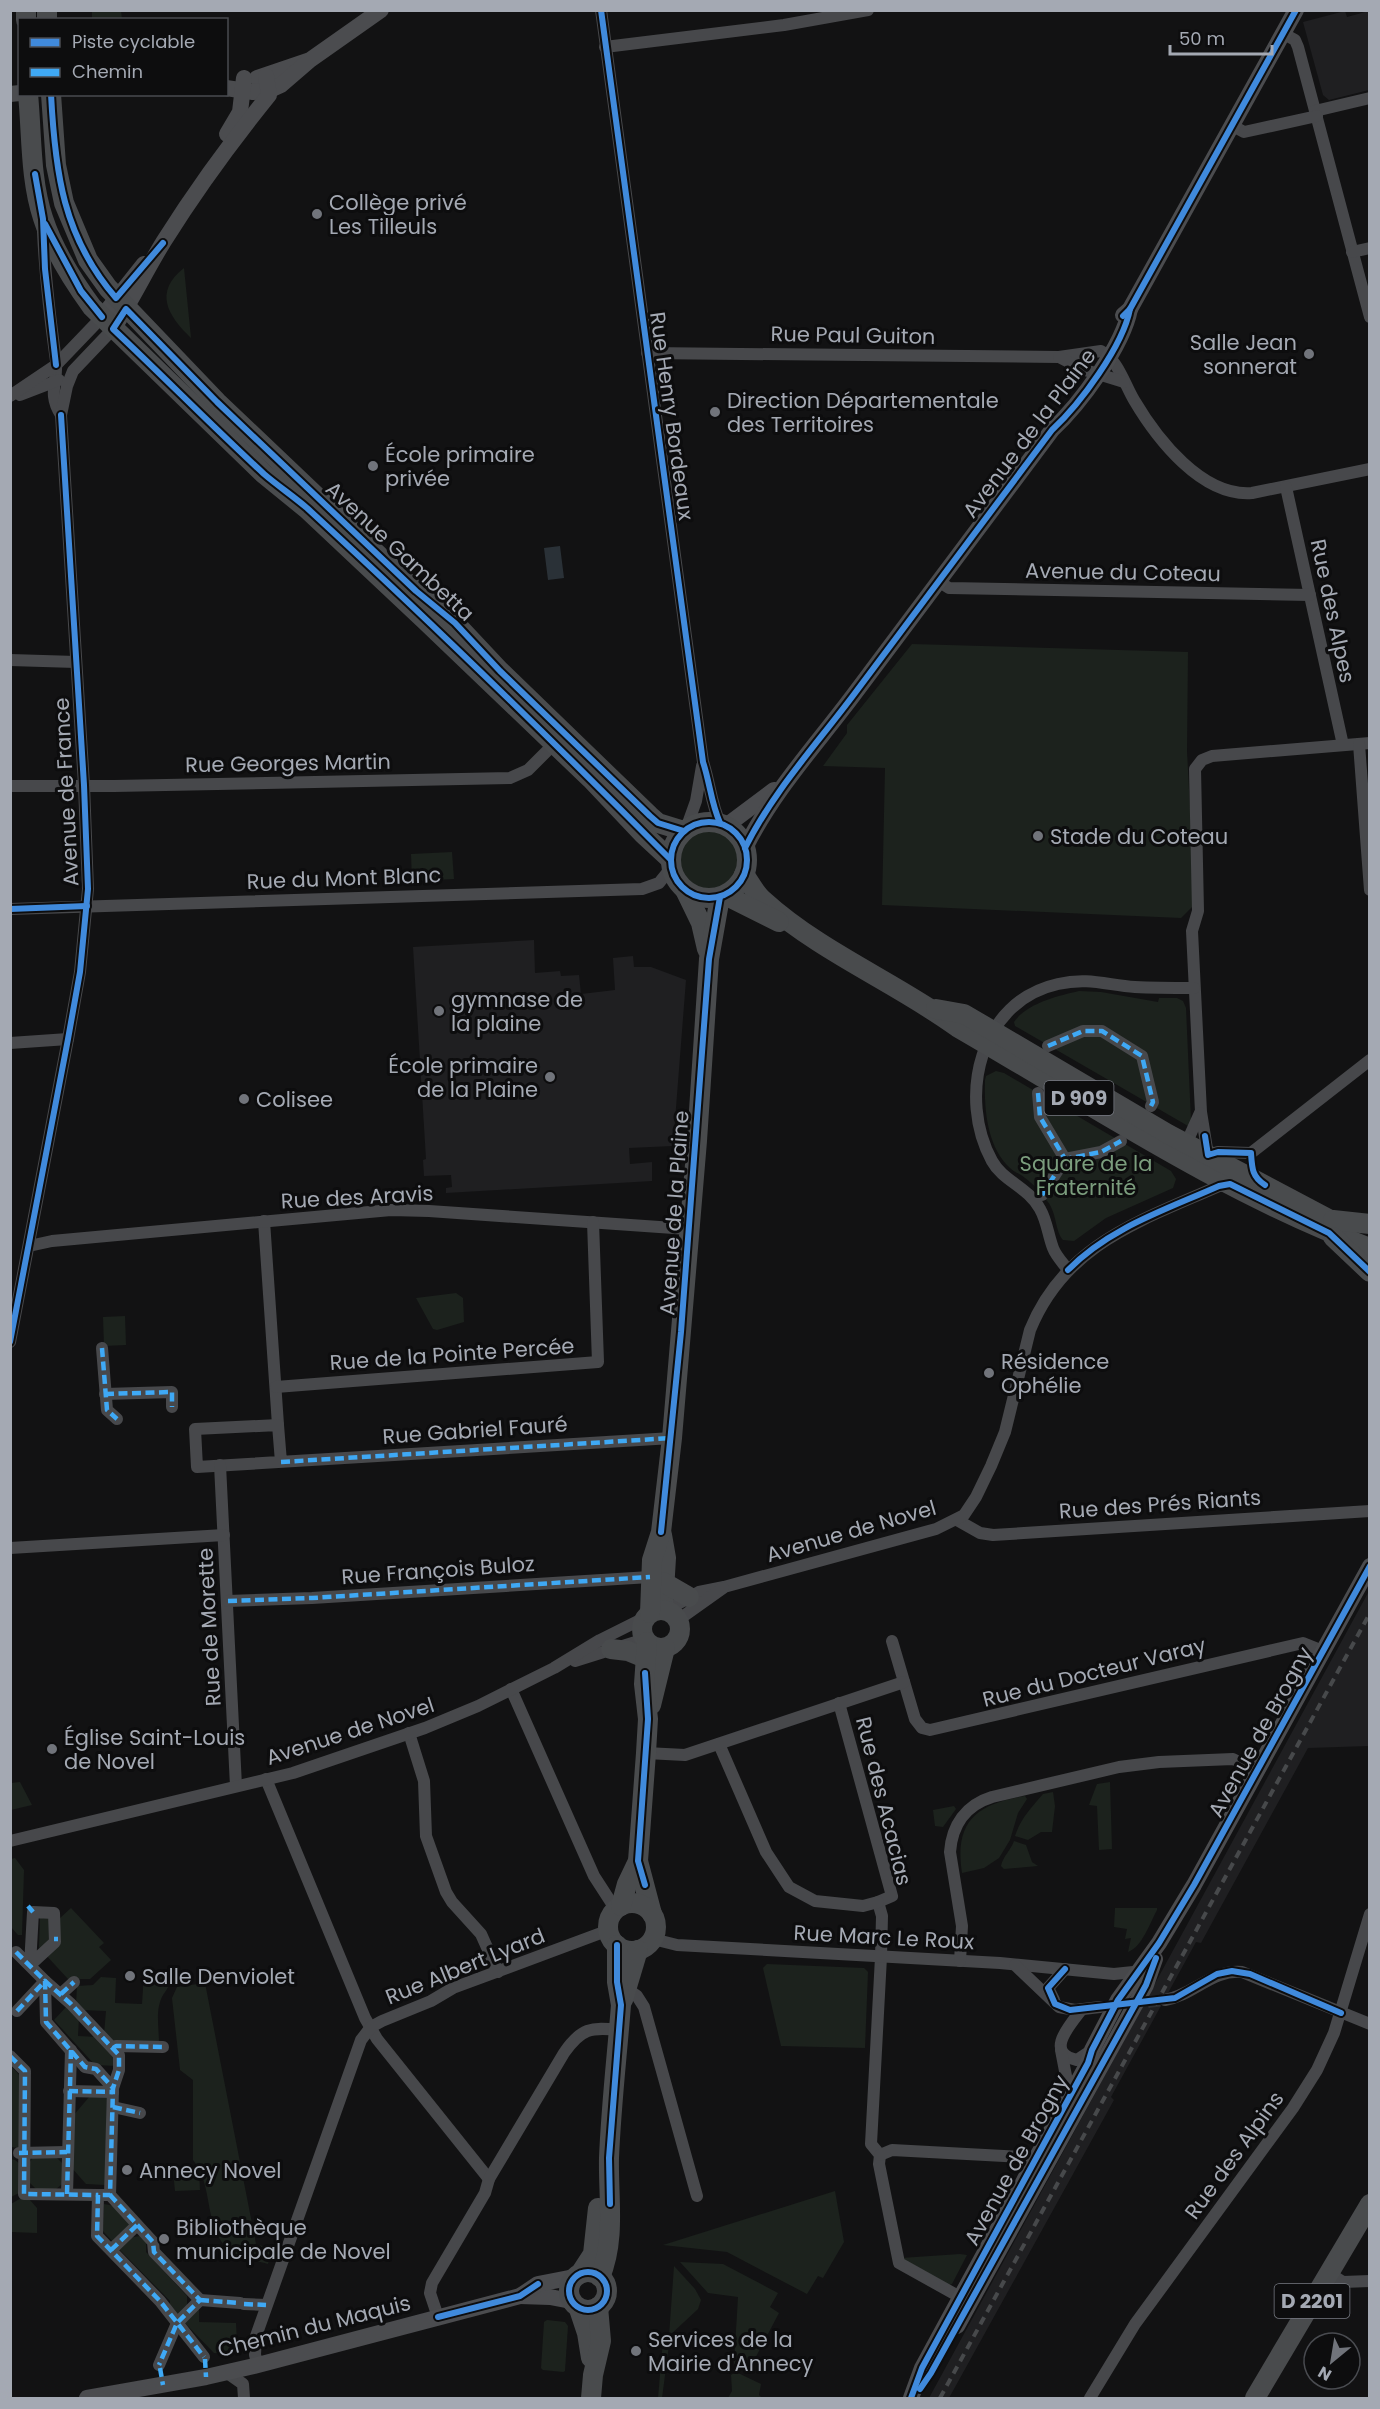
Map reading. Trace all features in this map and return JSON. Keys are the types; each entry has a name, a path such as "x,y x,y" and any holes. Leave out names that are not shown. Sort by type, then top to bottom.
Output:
{"main road":[{"path":"228,88 292,78 310,60 381,10"},
{"name":"Avenue de la Plaine","path":"745,848 782,784 855,693 1052,430 1060,410 1092,373 1105,353 1118,320 1130,309 1296,10"},
{"path":"228,80 244,85"},
{"path":"51,96 54,151 60,188 73,229 115,313 212,168 269,95 268,83"},
{"path":"212,168 240,112 244,85"},
{"name":"Avenue de France","path":"28,96 34,166 43,219 81,291 115,313"},
{"path":"29,96 39,116 44,144 54,151"},
{"name":"Avenue Gambetta","path":"115,313 171,354 258,441 399,575 455,623 500,671 650,816 658,823 685,830"},
{"name":"Avenue Gambetta","path":"115,313 264,474 307,508 554,744 671,864"},
{"name":"Avenue de la Plaine","path":"723,825 782,784"},
{"path":"699,823 723,825 739,837 745,848 747,864 744,874 735,888 722,896 698,897 685,890 674,876 671,864 673,845 685,830 699,823"},
{"name":"D 909","path":"744,874 763,900 809,935 931,1008 1256,1180 1370,1248"},
{"name":"Avenue de la Plaine","path":"685,890 701,923 709,959"},
{"name":"Avenue de la Plaine","path":"661,1614 652,1560 661,1532 672,1438 697,1141 709,959 722,896"},
{"name":"D 909","path":"722,896 809,935"},
{"name":"D 909","path":"990,1038 1230,1184 1370,1242"},
{"path":"1331,1226 1362,1223"},
{"path":"1331,1226 1370,1272"},
{"name":"Avenue de Brogny","path":"912,2398 932,2373 1124,2025 1141,1975 1370,1566"},
{"path":"657,1580 689,1597"},
{"path":"611,1649 628,1651 650,1647 670,1646 678,1638 680,1626 661,1614 642,1628 650,1647 644,1684 648,1719 638,1861 656,1926 622,1992"},
{"path":"600,2277 609,2241 609,2158 622,1992 610,1920 618,1908 638,1861"},
{"path":"618,1908 635,1904 648,1909 652,1914"},
{"path":"613,1938 623,1949 646,1945"},
{"name":"Avenue de Brogny","path":"912,2398 922,2368 1070,2097 1118,2000 1141,1975"},
{"path":"1061,2136 1070,2107 1070,2097"},
{"path":"591,2398 593,2375 583,2306 568,2290 593,2254 598,2202 609,2158"},
{"name":"D 2201","path":"1255,2398 1370,2204"},
{"path":"438,2317 520,2296 550,2297 583,2306 606,2298 607,2290 600,2277 594,2273 538,2284 520,2296"},
{"name":"Chemin du Maquis","path":"87,2398 206,2377 258,2365 438,2317"}],"street":[{"name":"Rue Henry Bordeaux","path":"601,10 703,762 711,786 713,807 723,825"},
{"path":"605,47 784,26 868,10"},
{"path":"1284,34 1295,40 1298,47 1370,317"},
{"path":"1233,126 1244,132 1370,98"},
{"name":"Avenue de France","path":"43,219 45,269 56,365 53,381 55,406 61,415"},
{"path":"1352,252 1370,248"},
{"path":"10,398 56,365 115,313"},
{"path":"10,398 69,377 115,313"},
{"name":"Rue Paul Guiton","path":"647,353 1059,357 1105,353"},
{"path":"1105,353 1141,411 1161,437 1183,462 1210,484 1235,494 1252,493 1370,470"},
{"name":"Rue Paul Guiton","path":"1059,357 1092,373 1124,382"},
{"name":"Avenue de France","path":"10,1342 16,1285 29,1245 80,972 87,906 84,785 61,415 69,377"},
{"name":"Rue des Alpes","path":"1286,487 1343,745"},
{"name":"Avenue du Coteau","path":"938,581 949,588 1310,596"},
{"path":"10,660 76,662"},
{"path":"1370,890 1364,743 1212,756 1199,763 1194,775 1198,911 1192,932 1201,1112 1208,1155 1218,1152 1251,1153 1370,1060"},
{"name":"Rue Georges Martin","path":"10,786 510,778 528,770 554,744"},
{"name":"Rue Henry Bordeaux","path":"685,830 696,801 703,762"},
{"name":"Rue du Mont Blanc","path":"10,909 642,890 659,882 671,864"},
{"path":"1068,1270 1054,1250 1041,1210 1029,1194 997,1169 982,1137 975,1098 978,1069 990,1038 1013,1008 1022,1001 1041,990 1061,983 1102,981 1133,987 1194,988"},
{"path":"1048,1046 1083,1031 1102,1031 1142,1056 1151,1106"},
{"path":"10,1043 68,1039"},
{"path":"1038,1093 1040,1117 1065,1160"},
{"path":"1186,1144 1201,1112"},
{"path":"1042,1195 1065,1160 1101,1152 1121,1141"},
{"path":"1251,1153 1252,1170 1256,1180"},
{"name":"Avenue de Novel","path":"10,1841 266,1779 410,1733 457,1715 512,1689 554,1668 600,1640 661,1614 699,1592 936,1529 957,1520 964,1515 976,1497 998,1450 1022,1356 1035,1318 1052,1289 1089,1251 1114,1233 1219,1186 1230,1184"},
{"name":"Rue des Aravis","path":"29,1245 264,1221 408,1210 688,1229"},
{"path":"264,1221 281,1462 197,1467 195,1429 278,1425"},
{"name":"Rue de la Pointe Percée","path":"276,1387 598,1362 593,1222"},
{"path":"102,1348 107,1410 117,1419"},
{"path":"105,1394 172,1392 172,1407"},
{"name":"Rue Gabriel Fauré","path":"281,1462 672,1438"},
{"name":"Rue de Morette","path":"220,1465 236,1786"},
{"name":"Rue des Prés Riants","path":"957,1520 980,1533 993,1535 1370,1511"},
{"path":"10,1548 224,1535"},
{"name":"Rue François Buloz","path":"228,1600 312,1598 657,1580"},
{"name":"Avenue de Novel","path":"661,1614 705,1603 724,1587"},
{"name":"Rue du Docteur Varay","path":"892,1641 917,1724 926,1730 1303,1643 1323,1651"},
{"name":"Avenue de Novel","path":"554,1668 611,1649"},
{"path":"646,1753 681,1756 904,1682"},
{"path":"512,1689 594,1876 609,1902 618,1908"},
{"name":"Rue des Acacias","path":"719,1744 766,1852 789,1887 815,1901 862,1906 878,1902 892,1896 839,1703"},
{"path":"410,1733 424,1776 426,1836 446,1892 481,1934 498,1972"},
{"path":"960,1961 962,1926 950,1852 951,1842 957,1824 976,1804 992,1797 1139,1764 1233,1759 1257,1771"},
{"path":"266,1779 370,2027 489,2179"},
{"name":"Rue des Acacias","path":"878,1902 882,1916 881,1957 871,2141 880,2155 879,2164 899,2263 960,2297"},
{"path":"31,1909 54,1913 55,1942 30,1965 31,1909"},
{"name":"Rue des Alpins","path":"1090,2398 1135,2324 1300,2098 1326,2052 1341,2013 1370,1914"},
{"name":"Rue Albert Lyard","path":"258,2365 255,2340 266,2305 358,2043 370,2027 431,2001 453,1988 498,1972 613,1938"},
{"path":"1118,2000 1120,1992 1114,1974 1133,1964 1159,1943"},
{"name":"Rue Marc Le Roux","path":"646,1945 960,1961 1141,1975"},
{"path":"13,1949 45,1982 61,1994 119,2055 119,2070 113,2090 104,2195 97,2236 160,2301 204,2358 206,2377"},
{"path":"1015,1965 1055,2004 1070,2010 1100,2007"},
{"path":"1037,1966 1055,2004"},
{"path":"1048,1988 1065,1970"},
{"path":"1165,2000 1185,1994 1217,1974 1232,1971 1250,1974 1370,2024"},
{"path":"1124,2025 1141,1975"},
{"path":"17,2011 45,1982"},
{"path":"45,1982 46,2022 59,2043 71,2050 85,2067 96,2069 113,2090"},
{"path":"61,1994 74,1982"},
{"path":"622,1992 637,1996 644,2007 697,2196"},
{"path":"1070,2097 1060,2044 1066,2030 1083,2009"},
{"name":"Chemin du Maquis","path":"438,2317 430,2293 432,2283 485,2193 489,2179 573,2041 585,2031 594,2028 619,2030"},
{"path":"113,2048 116,2046 163,2047"},
{"path":"67,2194 69,2091 67,2077 71,2050"},
{"path":"1061,2050 1069,2058 1077,2060 1092,2050"},
{"path":"10,2056 25,2071 21,2152 22,2195 104,2195 136,2221 153,2242 154,2252 200,2300 266,2305"},
{"path":"69,2091 113,2090"},
{"path":"113,2107 140,2113"},
{"path":"880,2155 892,2150 1021,2157 1034,2163"},
{"path":"21,2152 48,2155 67,2152"},
{"path":"111,2250 136,2221"},
{"path":"1329,2272 1343,2282 1370,2281"},
{"path":"163,2385 163,2362 177,2323 200,2300"},
{"path":"226,2372 243,2384 244,2398"}],"shaded area":[{"path":"1345,11 1347,17 1369,11 1369,90 1329,100 1323,95 1303,22"},
{"path":"560,546 564,578 548,580 544,548"},
{"name":"École primaire de la Plaine","path":"534,940 535,973 560,971 561,976 579,975 581,994 615,990 613,958 633,956 634,967 651,967 686,980 673,1146 629,1148 630,1164 652,1162 652,1181 446,1193 446,1188 452,1187 451,1175 424,1176 423,1160 426,1159 413,947"},
{"path":"1369,1591 1369,1746 1308,1748 1201,1943 1196,1942 1111,2097 1114,2100 949,2398 929,2398"}],"green space":[{"path":"92,11 121,11 122,18 92,18"},
{"path":"184,268 191,338 176,321 167,304 169,286 174,277"},
{"name":"Stade du Coteau","path":"912,644 1188,652 1187,751 1195,904 1181,918 882,905 885,768 823,766 847,733 847,725"},
{"path":"703,831 715,831 730,839 738,854 738,866 730,881 715,889 703,889 688,881 680,866 680,854 688,839"},
{"path":"452,852 454,879 412,881 411,854"},
{"name":"Square de la Fraternité","path":"1079,991 1101,992 1158,1002 1159,998 1177,998 1183,1001 1186,1008 1191,1121 1188,1126 1015,1026 1014,1022 1020,1015 1035,1005"},
{"name":"Square de la Fraternité","path":"996,1071 1004,1073 1171,1171 1176,1179 1173,1188 1106,1218 1074,1241 1063,1240 1048,1202 1031,1183 1002,1159 992,1139 986,1115 985,1080 986,1076"},
{"path":"456,1293 463,1298 464,1322 437,1330 433,1329 416,1298"},
{"path":"125,1316 126,1345 104,1346 103,1317"},
{"path":"20,1782 32,1805 11,1810 11,1783"},
{"path":"1110,1782 1112,1849 1099,1850 1097,1806 1089,1805 1097,1784"},
{"path":"1053,1792 1055,1806 1052,1832 1041,1832 1028,1840 1015,1836 1023,1818 1034,1804 1043,1794"},
{"path":"1025,1796 1027,1799 1018,1813 1010,1840 999,1858 984,1868 962,1873 960,1855 962,1840 972,1818 994,1804"},
{"path":"954,1806 956,1809 943,1827 935,1826 933,1810"},
{"path":"1014,1841 1026,1845 1032,1862 1038,1866 1004,1869 1001,1866"},
{"path":"15,1858 24,1870 22,1935 18,1935 11,1927 11,1859"},
{"path":"71,1908 104,1943 99,1947 111,1960 90,1979 68,1979 45,1954 59,1919"},
{"path":"1115,1908 1157,1908 1141,1940 1128,1952 1131,1938 1125,1939 1127,1929 1114,1927"},
{"path":"40,1917 52,1917 51,1941 41,1950 39,1947"},
{"path":"767,1964 864,1968 868,1972 865,2048 781,2046 763,1968"},
{"path":"144,1974 171,1975 159,2007 159,2043 112,2043 104,2034 106,2011 82,2010 76,2004 77,1986 93,1985 101,1977 116,1978 115,2003 142,2004"},
{"path":"205,1983 256,2244 272,2249 268,2264 236,2255 225,2246 213,2223 200,2171 193,2160 193,2080 180,2070 172,1998 177,1987"},
{"path":"68,2005 79,2017 78,2036 97,2037 116,2056 117,2066 95,2065 54,2020"},
{"path":"10,2065 21,2077 19,2148 11,2147"},
{"path":"90,2096 107,2097 105,2185 86,2184 71,2167 73,2116"},
{"path":"33,2157 57,2158 62,2163 62,2184 55,2190 36,2189 29,2182 28,2165"},
{"path":"10,2159 20,2164 19,2193 11,2197"},
{"path":"173,2171 199,2171 200,2190 175,2191"},
{"path":"835,2191 844,2242 823,2278 818,2276 807,2294 727,2252 663,2245"},
{"path":"21,2198 29,2199 37,2208 37,2233 11,2232 11,2204"},
{"path":"104,2204 115,2206 132,2224 114,2243 103,2231"},
{"path":"140,2236 146,2242 146,2252 187,2296 187,2310 179,2317 170,2308 170,2301 118,2248 128,2238"},
{"path":"967,2255 952,2284 949,2285 901,2258"},
{"path":"680,2262 723,2264 778,2293 770,2307 779,2313 751,2366 746,2368 734,2364 738,2297 708,2293"},
{"path":"674,2266 695,2289 701,2300 698,2309 669,2336"},
{"path":"199,2308 199,2322 236,2323 237,2343 225,2354 214,2353 184,2322"},
{"path":"547,2320 565,2322 568,2326 565,2371 563,2372 541,2368 544,2322"},
{"path":"663,2340 669,2345 662,2398 658,2398"},
{"path":"736,2372 761,2384 759,2395 762,2398 728,2398 732,2391 731,2375"}],"tunnel":[{"path":"1130,2004 1165,2000"}],"railway":[{"path":"940,2398 1370,1613"}],"marked path":[{"path":"1048,1046 1083,1031 1102,1031 1142,1056 1153,1102 1151,1106"},
{"path":"1038,1093 1040,1117 1065,1159"},
{"path":"1042,1195 1065,1159 1101,1152 1121,1141"},
{"path":"102,1348 107,1410 117,1419"},
{"path":"105,1394 172,1392 172,1407"},
{"path":"281,1462 672,1438"},
{"path":"228,1601 650,1577"},
{"path":"28,1906 33,1912"},
{"path":"16,1952 45,1981 46,2022 85,2067 96,2069 113,2088 110,2195 98,2195 97,2236 160,2301 204,2357"},
{"path":"17,2011 45,1981 71,2004 119,2055 119,2070 113,2088"},
{"path":"61,1994 74,1982"},
{"path":"113,2048 116,2046 163,2047"},
{"path":"67,2194 71,2050"},
{"path":"10,2056 25,2071 24,2194 98,2195"},
{"path":"69,2091 113,2092"},
{"path":"113,2107 140,2113"},
{"path":"19,2153 67,2152"},
{"path":"110,2195 153,2242 154,2252 200,2300 177,2323 159,2365"},
{"path":"111,2250 137,2225"},
{"path":"200,2300 240,2303"},
{"path":"244,2304 266,2305"},
{"path":"205,2359 206,2377"},
{"path":"160,2368 163,2385"}],"cycle path":[{"path":"601,10 703,762 720,823"},
{"path":"1123,316 1130,309 1296,10"},
{"path":"51,96 59,177 73,227 98,275 116,298 163,243"},
{"path":"35,174 43,219 45,269 56,365"},
{"path":"45,224 81,291 102,317"},
{"path":"670,859 445,638 307,508 264,474 113,329 126,309 217,402 416,591 455,623 500,671 650,816 658,823 684,831"},
{"path":"745,848 769,806 797,768 1052,430 1099,374 1119,340 1130,309"},
{"path":"10,1342 80,972 88,889 84,785 61,415"},
{"path":"709,822 724,825 736,833 744,845 747,860 744,875 736,887 724,895 709,898 694,895 682,887 674,875 671,860 674,845 682,833 694,825 709,822"},
{"path":"661,1532 681,1332 709,959 720,897"},
{"path":"10,909 87,906"},
{"path":"1205,1136 1208,1155 1218,1152 1251,1153 1257,1179 1265,1185"},
{"path":"1068,1270 1084,1255 1120,1231 1178,1203 1219,1186 1230,1184 1329,1233 1370,1272"},
{"path":"911,2398 922,2368 1088,2063 1092,2050 1118,2000 1159,1943 1194,1885 1370,1566"},
{"path":"645,1673 648,1719 638,1861 645,1885"},
{"path":"610,2204 609,2158 621,2005 617,1982 617,1945"},
{"path":"920,2389 1146,1985 1156,1958"},
{"path":"1065,1969 1048,1988 1055,2004 1070,2010 1175,1998 1217,1974 1232,1971 1250,1974 1341,2013"},
{"path":"588,2272 602,2277 607,2291 602,2305 588,2310 574,2305 569,2291 574,2277 588,2272"},
{"path":"438,2317 520,2296 538,2284"}],"place":[{"name":"Collège privé Les Tilleuls","path":"317,214"},
{"name":"Salle Jean sonnerat","path":"1309,354"},
{"name":"Direction Départementale des Territoires","path":"715,412"},
{"name":"École primaire privée","path":"373,466"},
{"name":"Stade du Coteau","path":"1038,836"},
{"name":"gymnase de la plaine","path":"439,1011"},
{"name":"École primaire de la Plaine","path":"550,1077"},
{"name":"Colisee","path":"244,1099"},
{"name":"Résidence Ophélie","path":"989,1373"},
{"name":"Église Saint-Louis de Novel","path":"52,1749"},
{"name":"Salle Denviolet","path":"130,1976"},
{"name":"Annecy Novel","path":"127,2170"},
{"name":"Bibliothèque municipale de Novel","path":"164,2239"},
{"name":"Services de la Mairie d'Annecy","path":"636,2351"}]}
